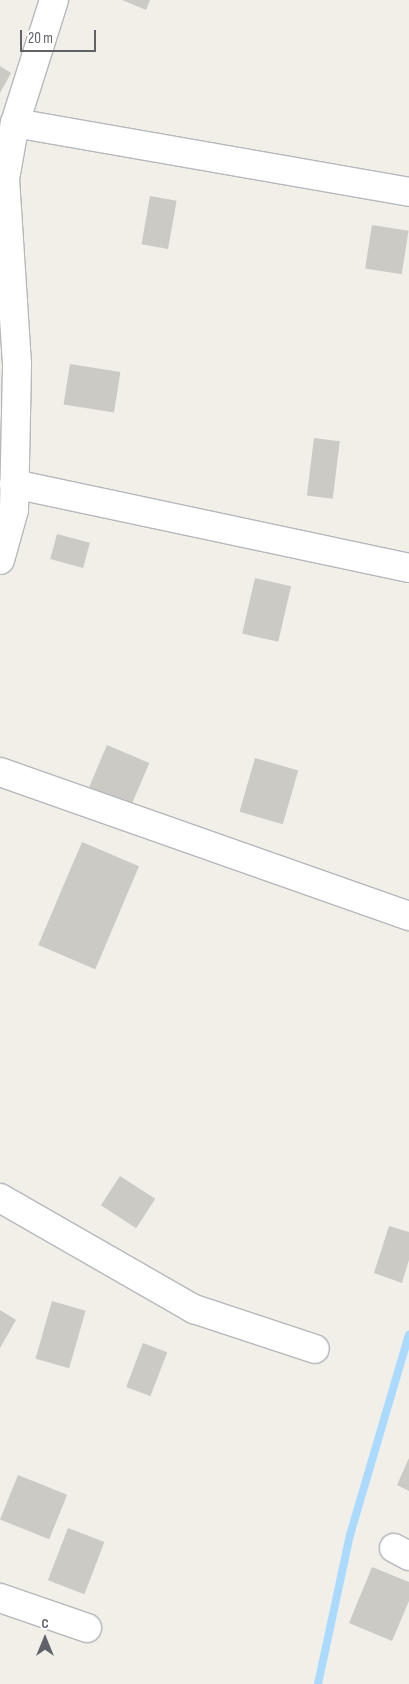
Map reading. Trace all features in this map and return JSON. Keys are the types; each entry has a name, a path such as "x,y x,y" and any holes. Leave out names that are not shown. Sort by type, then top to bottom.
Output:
{"street":[{"path":"0,560 14,510 17,364 5,178 15,123 54,0"},
{"path":"15,123 409,192"},
{"path":"14,484 409,568"},
{"path":"0,772 409,916"},
{"path":"0,1198 194,1309 315,1349"},
{"path":"0,1598 86,1628"}],"building":[{"path":"122,0 150,0 146,10"},
{"path":"0,66 11,73 0,93"},
{"path":"150,196 177,201 168,249 141,244"},
{"path":"372,225 409,231 402,274 365,268"},
{"path":"70,364 120,372 114,412 64,404"},
{"path":"314,438 340,441 333,499 307,496"},
{"path":"57,534 90,543 83,568 50,559"},
{"path":"255,578 291,586 278,642 242,634"},
{"path":"107,745 149,763 128,814 86,796"},
{"path":"255,758 298,770 283,824 240,812"},
{"path":"82,842 139,866 95,969 38,945"},
{"path":"120,1176 155,1199 136,1228 101,1205"},
{"path":"389,1226 409,1232 409,1260 402,1283 374,1273"},
{"path":"52,1301 86,1311 69,1368 35,1359"},
{"path":"0,1310 16,1320 0,1348"},
{"path":"143,1343 167,1352 150,1396 126,1387"},
{"path":"409,1458 409,1491 397,1485"},
{"path":"18,1475 67,1495 49,1539 0,1520"},
{"path":"68,1528 104,1542 84,1594 48,1580"},
{"path":"372,1567 409,1582 409,1601 392,1641 349,1623"}],"waterway":[{"path":"318,1684 350,1535 409,1334"}]}
